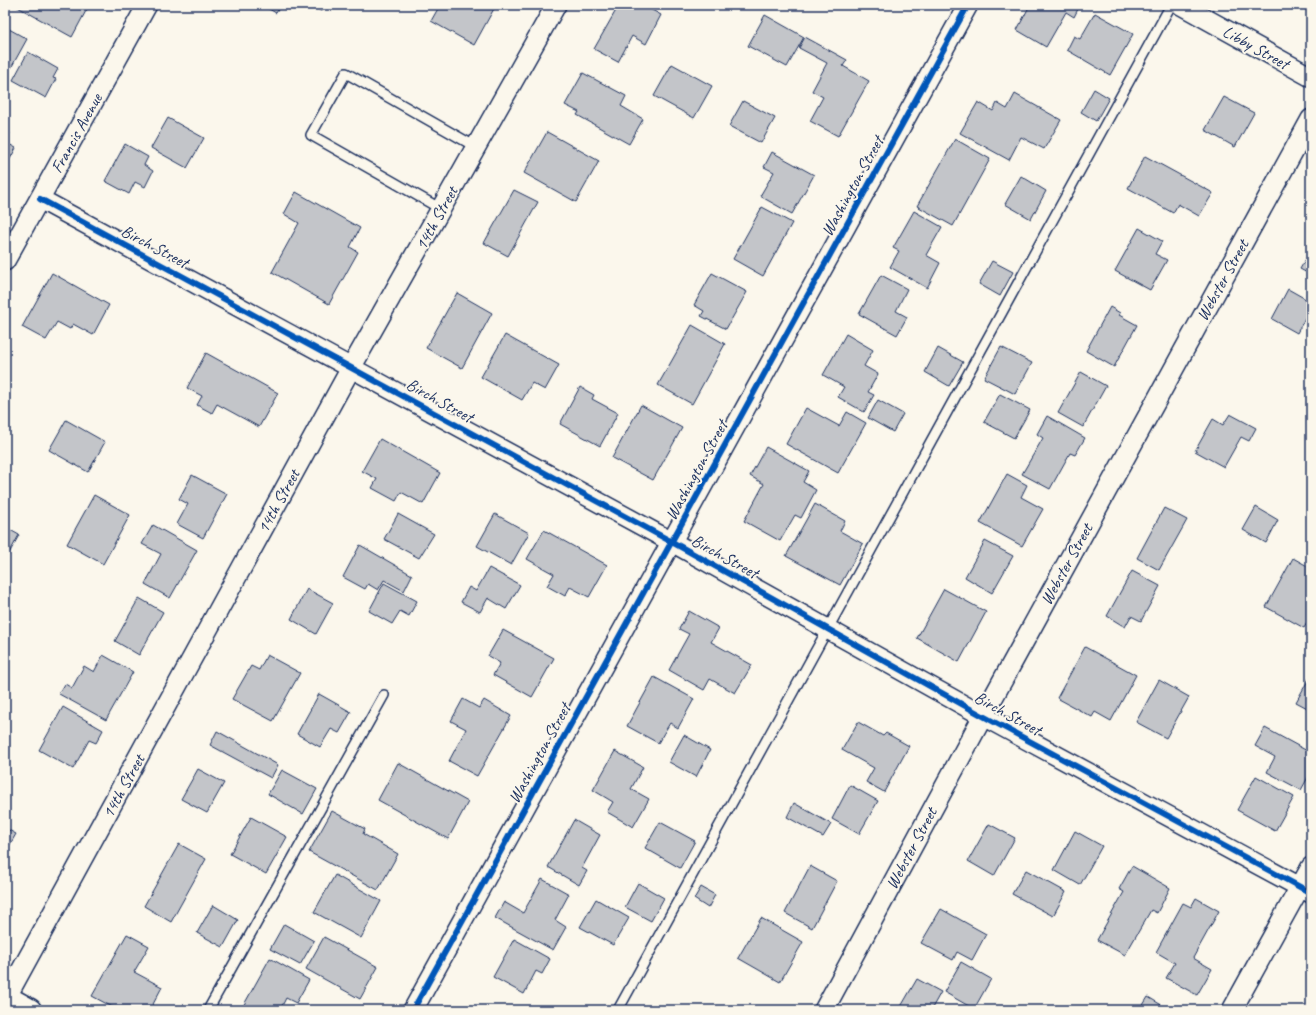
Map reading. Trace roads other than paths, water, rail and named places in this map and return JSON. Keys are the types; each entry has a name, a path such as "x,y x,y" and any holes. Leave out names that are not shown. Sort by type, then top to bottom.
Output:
{"street":[{"name":"Francis Avenue","path":"5,261 147,5"},
{"name":"14th Street","path":"6,998 351,368 556,5"},
{"name":"Washington Street","path":"413,1010 968,5"},
{"name":"Libby Street","path":"1181,5 1311,77"},
{"name":"Webster Street","path":"824,1010 983,716 1311,119"},
{"name":"Birch Street","path":"40,199 672,542 983,716 1306,890"},
{"path":"1232,1010 1306,890 1311,867"},
{"path":"6,998 30,1010"}],"lane":[{"path":"618,1010 1171,5"},
{"path":"441,209 311,135 346,73 476,147"},
{"path":"208,1010 384,695"}]}
